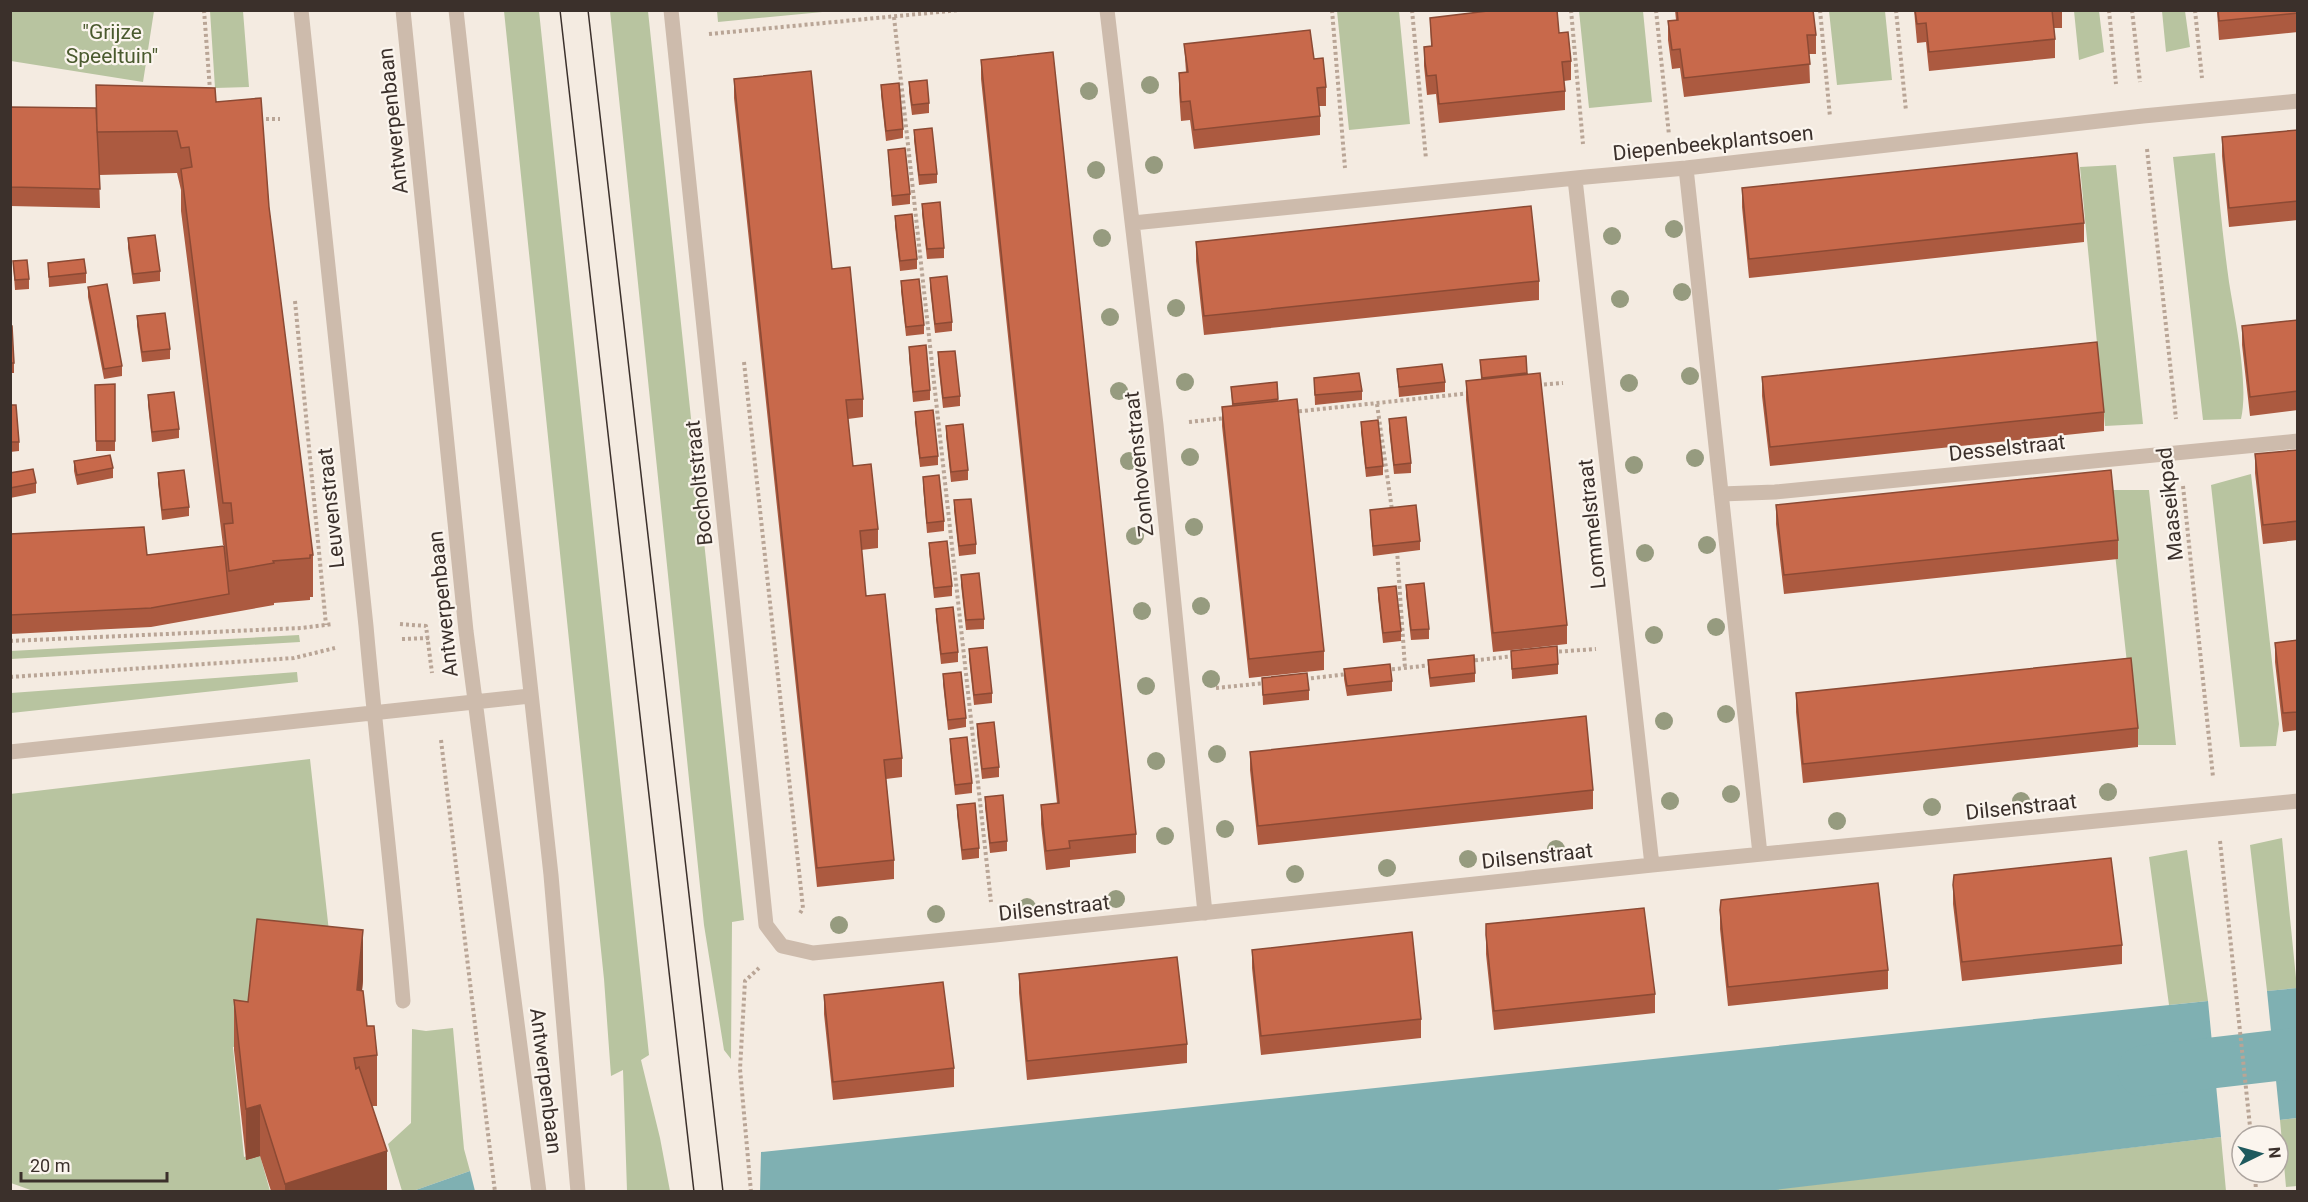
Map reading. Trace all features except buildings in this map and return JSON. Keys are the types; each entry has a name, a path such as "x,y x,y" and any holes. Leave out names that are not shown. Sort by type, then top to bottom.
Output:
{"street":[{"name":"Leuvenstraat","path":"301,10 367,641 368,714 396,921 403,1001"},
{"name":"Antwerpenbaan","path":"403,10 466,631 539,1191"},
{"name":"Antwerpenbaan","path":"456,10 551,875 578,1191"},
{"name":"Bocholtstraat","path":"671,10 766,925 782,946"},
{"name":"Zonhovenstraat","path":"1107,10 1156,425 1205,913"},
{"name":"Diepenbeekplantsoen","path":"1132,223 1679,169 2144,116 2298,101"},
{"path":"1679,169 1721,494 1760,854"},
{"name":"Lommelstraat","path":"1580,178 1597,380 1652,864"},
{"name":"Desselstraat","path":"1721,494 1775,492 2298,441"},
{"path":"10,752 530,696"},
{"name":"Dilsenstraat","path":"782,946 813,953 995,936 1652,864 2298,801"}],"path":[{"path":"204,10 210,93"},
{"path":"709,34 960,10"},
{"path":"1332,10 1348,202"},
{"path":"1412,10 1430,194"},
{"path":"1570,10 1580,178"},
{"path":"1656,10 1679,169"},
{"path":"1821,10 1833,152"},
{"path":"1896,10 1909,143"},
{"path":"2109,10 2119,119"},
{"name":"Maaseikpad","path":"2132,10 2250,1124"},
{"path":"2195,10 2206,110"},
{"path":"894,17 995,936"},
{"path":"276,108 278,119"},
{"path":"256,118 311,121"},
{"path":"294,296 326,625"},
{"path":"1527,387 1597,380"},
{"path":"1287,412 1481,392"},
{"path":"1377,404 1393,517"},
{"path":"1156,425 1230,418"},
{"path":"1396,544 1405,668"},
{"path":"10,641 289,628 364,620 426,626 495,1191"},
{"path":"10,677 294,658 367,641 434,638"},
{"path":"1543,653 1627,647"},
{"path":"1462,662 1520,656"},
{"path":"1382,670 1439,664"},
{"path":"1302,679 1359,673"},
{"path":"1184,692 1268,683"},
{"path":"751,1191 740,1069 745,981 782,946"}],"green space":[{"path":"717,10 833,11 718,22"},
{"name":"\"Grijze Speeltuin\"","path":"10,11 154,11 143,82 11,61"},
{"path":"210,11 243,11 249,87 215,88"},
{"path":"504,11 539,11 649,1055 641,1060 670,1191 627,1191 623,1070 611,1076 604,979"},
{"path":"610,11 648,11 744,920 732,922 731,1059 724,1050 704,925"},
{"path":"1337,11 1399,11 1410,124 1349,130"},
{"path":"1579,11 1643,11 1652,102 1589,108"},
{"path":"1829,11 1885,11 1892,80 1837,85"},
{"path":"2074,11 2099,11 2104,52 2079,60"},
{"path":"2162,11 2185,11 2190,47 2166,52"},
{"path":"2215,153 2221,218 2242,370 2243,405 2241,419 2203,420 2173,157"},
{"path":"2116,165 2143,424 2105,426 2080,167"},
{"path":"2251,474 2279,724 2276,746 2240,747 2211,485"},
{"path":"2108,490 2149,490 2176,745 2136,745"},
{"path":"299,635 300,642 11,659 11,651"},
{"path":"297,672 298,682 11,713 11,693"},
{"path":"310,759 334,977 247,1046 233,1047 244,1157 259,1152 270,1191 36,1192 11,1183 10,794"},
{"path":"2282,838 2297,988 2267,991 2250,845"},
{"path":"2187,850 2208,1001 2169,1005 2149,857"},
{"path":"453,1028 464,1149 470,1171 413,1191 402,1191 388,1144 411,1123 412,1029 426,1031"},
{"path":"2297,1118 2297,1186 2286,1187 2286,1184 2290,1184 2290,1124 2280,1124 2280,1120"},
{"path":"2221,1137 2226,1191 1758,1191"}],"water":[{"path":"2297,988 2297,1118 2280,1120 2267,991"},
{"path":"2208,1001 2221,1137 1758,1192 760,1191 761,1152"},
{"path":"470,1171 475,1191 413,1191"}],"waterway":[{"path":"2143,1071 2298,1053"}],"tram line":[{"path":"560,10 694,1192"},
{"path":"588,10 723,1192"}]}
